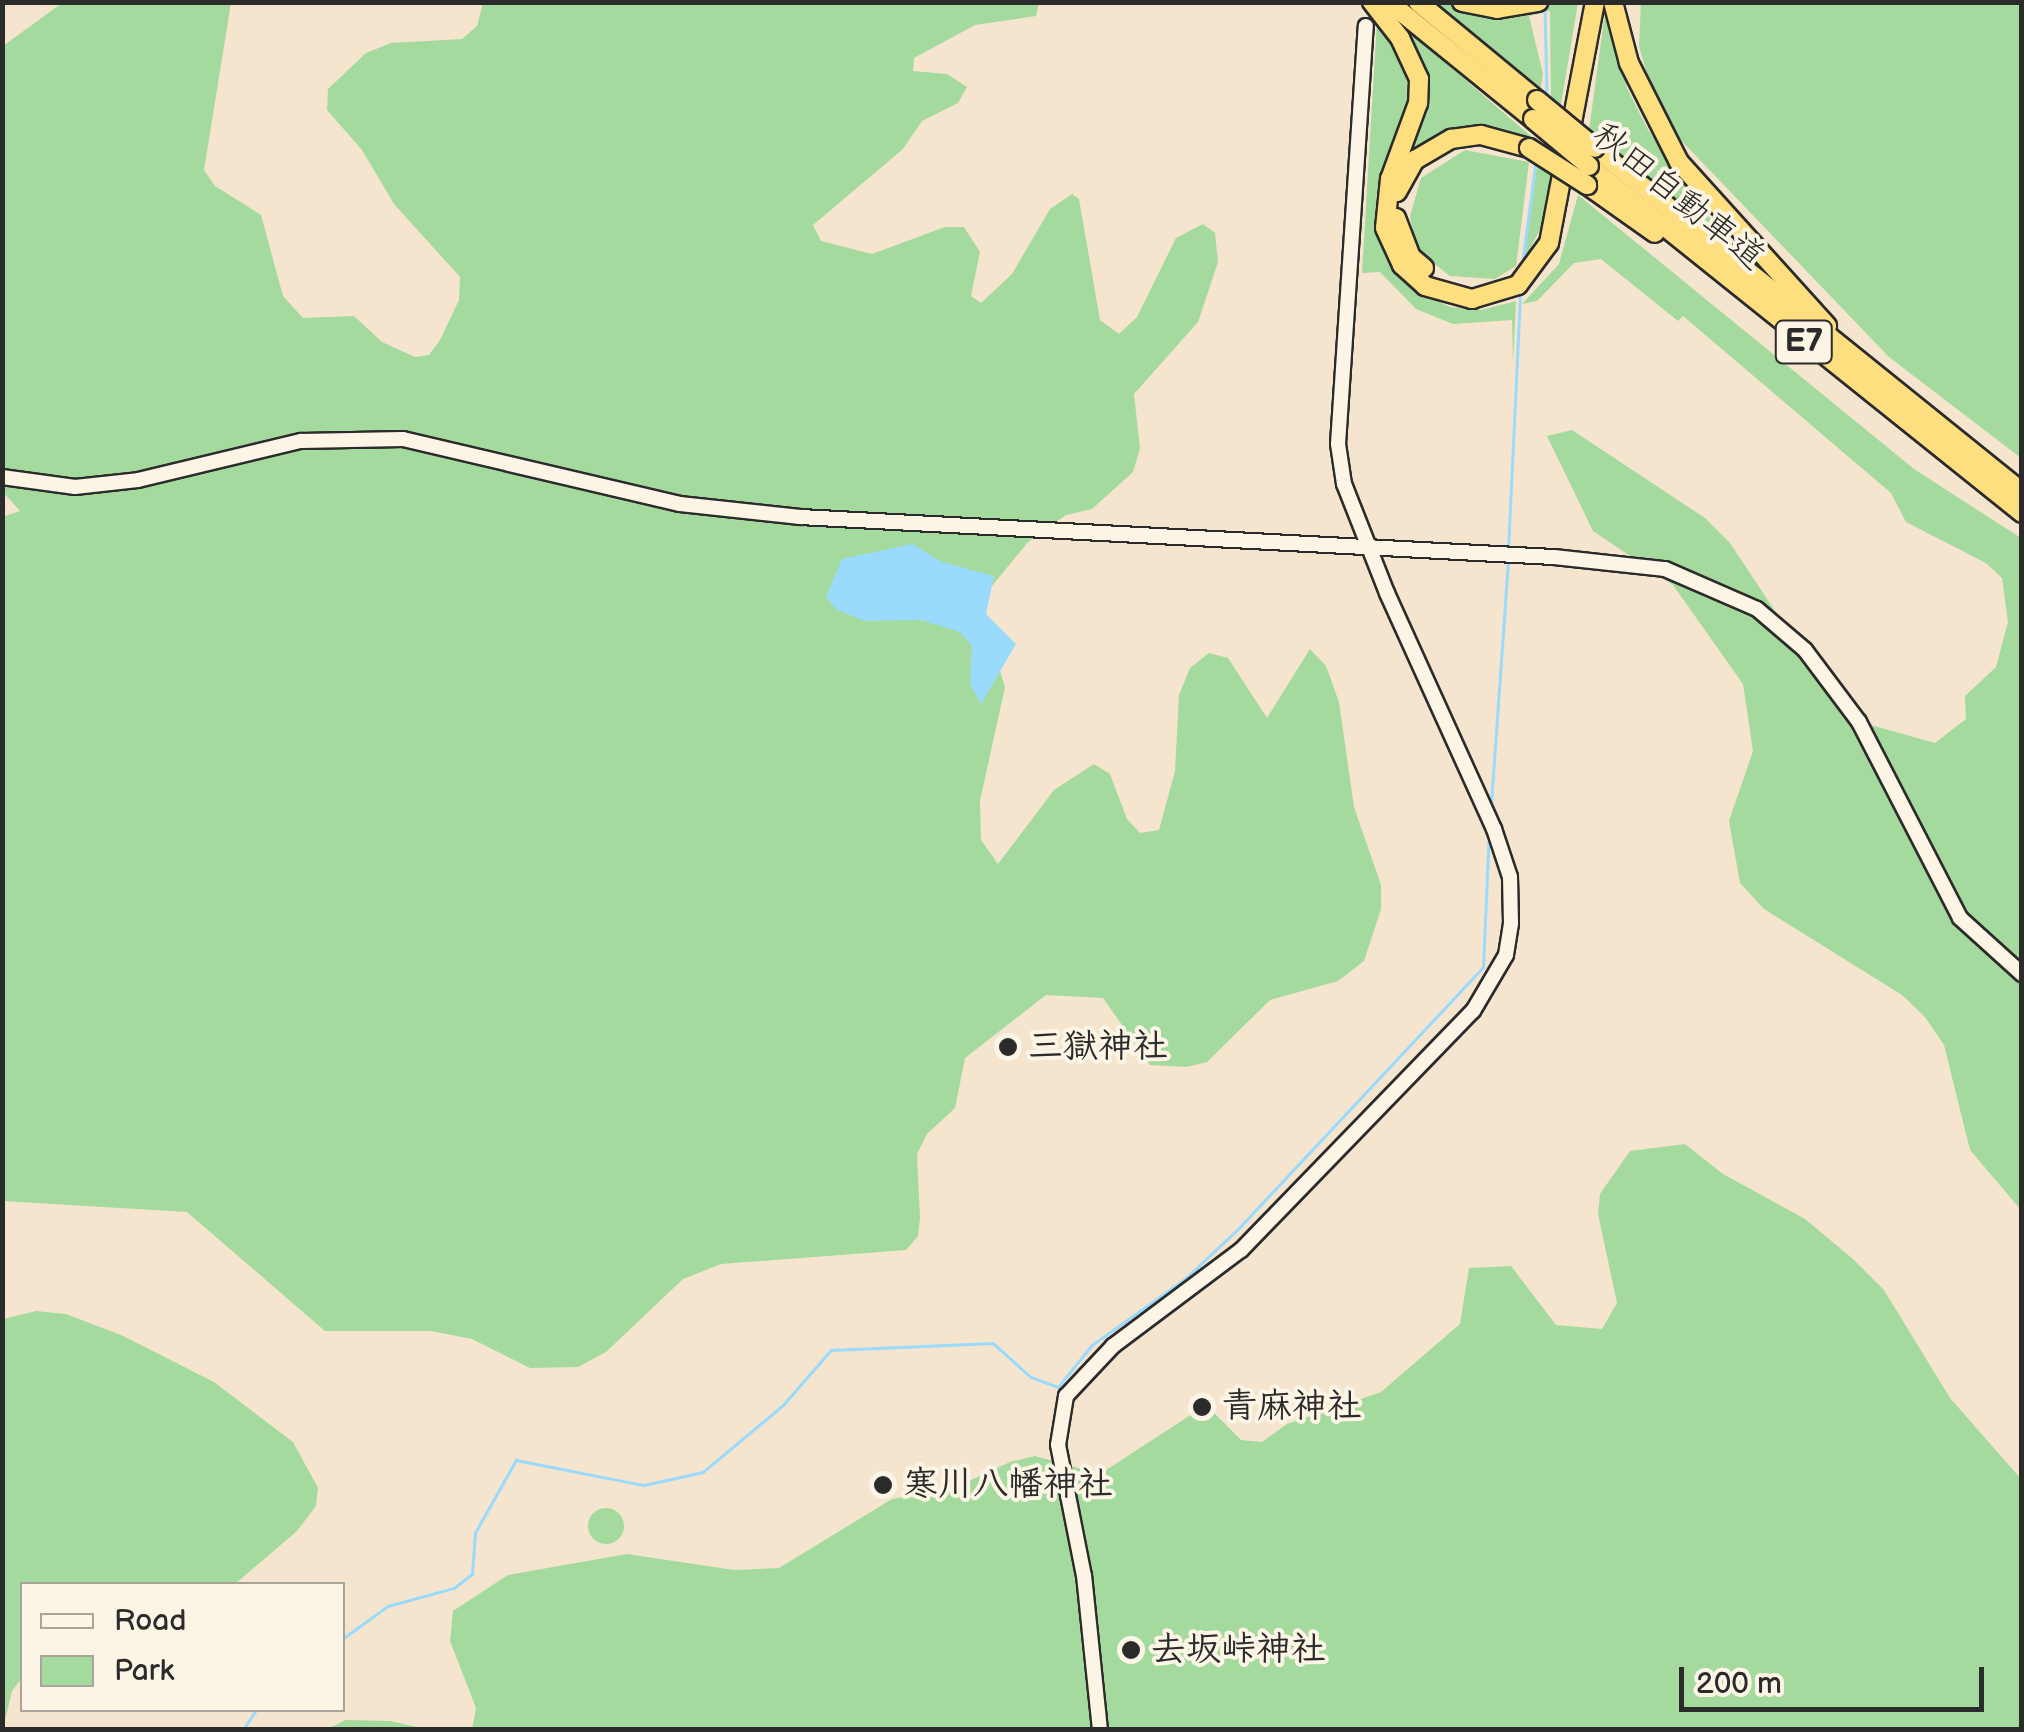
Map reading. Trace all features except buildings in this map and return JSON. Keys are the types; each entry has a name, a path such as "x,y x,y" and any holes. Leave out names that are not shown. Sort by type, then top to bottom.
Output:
{"highway":[{"path":"1372,2 1400,38 1418,78 1418,103 1390,178 1385,228 1402,264 1425,286 1472,299 1518,285 1550,244 1595,2"},
{"name":"秋田自動車道","path":"1389,2 1774,318 2022,513"},
{"name":"秋田自動車道","path":"1418,2 1537,100 1590,166 2022,492"},
{"path":"1462,2 1497,9 1538,2"},
{"path":"1583,2 1546,222 1536,250 1516,274 1477,290 1431,276 1411,257 1396,218 1401,180 1415,160 1451,139 1480,135 1529,148 1590,166"},
{"path":"1614,2 1629,63 1680,162 1755,253 1892,392"}],"street":[{"path":"1100,1730 1084,1576 1058,1445 1066,1396 1113,1346 1241,1250 1473,1010 1506,955 1511,900 1504,856 1344,484 1338,444 1366,26"},
{"path":"2,477 90,485 138,480 301,441 403,439 680,504 1372,551 1635,564 1665,570 1757,610 1832,682 1960,918 2022,974"}],"green space":[{"path":"1641,2 2021,3 2021,458 1889,357 1675,134 1654,98 1639,46"},
{"path":"62,3 231,3 204,170 215,186 261,215 283,296 303,318 354,316 382,342 415,357 429,355 440,340 459,300 460,277 394,204 362,150 327,110 328,89 366,53 391,43 462,39 477,26 483,3 1039,3 1036,16 975,25 914,58 913,71 947,74 967,87 958,103 922,121 903,149 813,225 821,241 872,254 945,227 964,227 980,252 971,296 981,303 1012,274 1050,209 1072,194 1079,199 1100,320 1119,334 1137,317 1176,238 1203,224 1215,233 1218,262 1198,322 1134,394 1140,448 1133,472 1092,509 1066,515 1028,542 987,592 985,623 1005,687 980,801 981,840 998,864 1054,790 1094,764 1110,774 1127,819 1140,833 1159,830 1175,771 1179,695 1190,668 1209,653 1228,658 1267,718 1310,649 1326,666 1339,702 1354,807 1381,885 1381,909 1364,961 1338,981 1270,1000 1207,1062 1186,1067 1150,1065 1103,998 1046,995 965,1058 955,1108 927,1134 917,1154 918,1236 906,1250 721,1264 683,1279 606,1352 578,1367 530,1368 472,1339 431,1331 325,1331 187,1212 3,1201 2,517 20,511 2,491 3,46"},
{"path":"1427,3 1527,12 1549,3 1578,3 1560,110 1551,101 1550,11 1529,16 1543,74 1540,92"},
{"path":"1606,5 1627,88 1647,128 1706,214 1757,268 1589,130"},
{"path":"1377,21 1400,52 1410,95 1380,215 1423,294 1450,307 1481,310 1516,301 1513,363 1512,320 1453,324 1416,309 1380,272 1362,273"},
{"path":"1412,34 1533,138 1531,141 1476,131 1400,172 1419,120"},
{"path":"1465,150 1529,162 1516,266 1495,279 1450,276 1422,254 1414,235 1410,216 1421,178"},
{"path":"1537,166 1552,175 1545,220 1524,260"},
{"path":"1578,195 1914,469 2021,538 2021,1210 1970,1150 1944,1045 1925,1017 1902,995 1764,909 1740,883 1729,821 1753,751 1743,684 1673,585 1593,531 1547,436 1572,430 1705,518 1730,543 1846,718 1935,743 1966,719 1965,696 1996,667 2008,622 2002,578 1986,563 1906,522 1891,493 1683,316 1678,321 1601,259 1574,263 1537,301 1522,304 1559,264"},
{"path":"1685,1144 1723,1174 1805,1219 1853,1259 1884,1290 1950,1398 2021,1479 2021,1729 472,1729 476,1708 450,1641 453,1611 508,1575 627,1554 734,1570 779,1568 892,1499 956,1487 1010,1462 1035,1456 1100,1474 1206,1405 1241,1440 1262,1442 1287,1424 1381,1392 1460,1324 1469,1268 1511,1266 1556,1325 1602,1329 1617,1303 1598,1214 1600,1194 1630,1151"},
{"path":"36,1311 66,1314 121,1335 214,1382 293,1442 318,1488 316,1506 297,1531 237,1582 20,1582 20,1681 12,1691 3,1729 3,1319"},
{"path":"606,1508 619,1513 624,1526 619,1539 606,1544 593,1539 588,1526 593,1513"},
{"path":"346,1720 390,1721 426,1729 327,1729"}],"water":[{"path":"912,544 942,562 994,576 986,614 1016,644 981,704 970,684 972,646 960,632 921,620 865,621 837,610 826,597 842,559"}],"waterway":[{"path":"1545,7 1547,97"},
{"path":"1522,265 1536,159"},
{"path":"1508,550 1520,293"},
{"path":"1491,804 1508,558"},
{"path":"345,1637 388,1606 454,1588 472,1574 475,1533 516,1460 644,1485 703,1472 783,1405 831,1350 993,1343 1031,1377 1058,1387 1092,1345 1186,1278 1238,1229 1483,967 1489,832"},
{"path":"243,1730 255,1712"}],"place":[{"name":"三獄神社","path":"1008,1047"},
{"name":"青麻神社","path":"1202,1407"},
{"name":"寒川八幡神社","path":"883,1485"},
{"name":"去坂峠神社","path":"1131,1650"}]}
